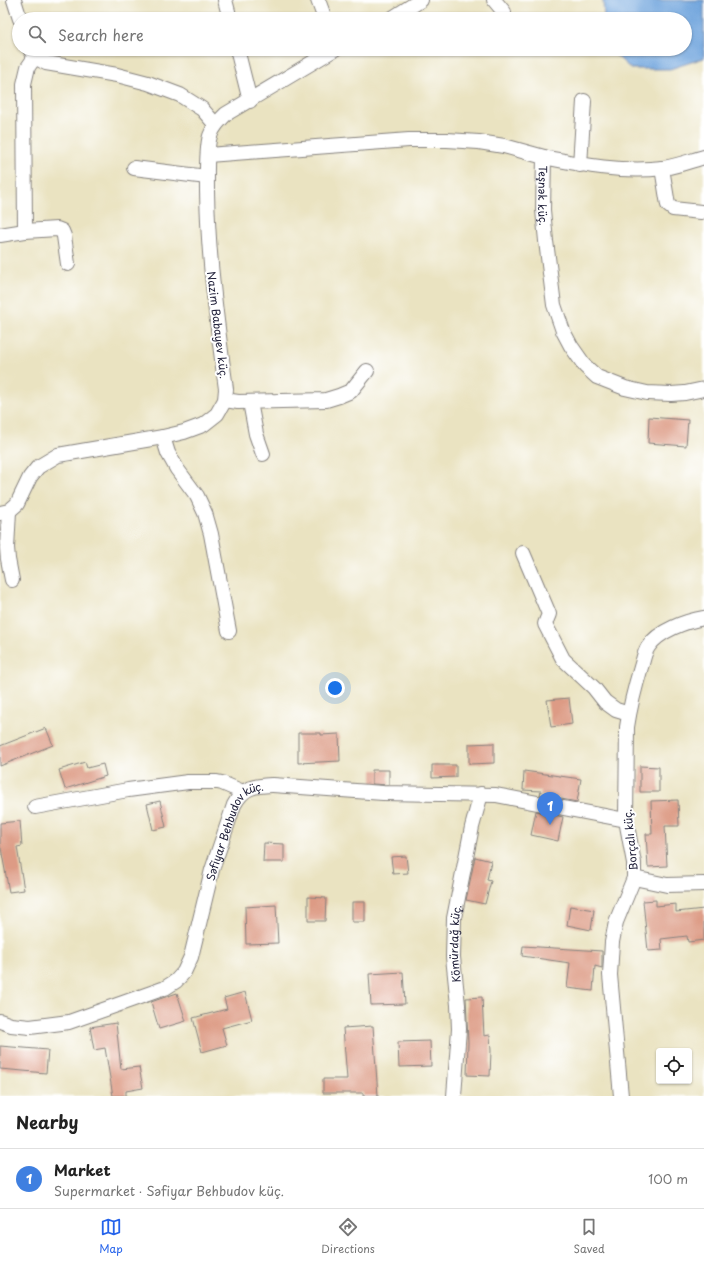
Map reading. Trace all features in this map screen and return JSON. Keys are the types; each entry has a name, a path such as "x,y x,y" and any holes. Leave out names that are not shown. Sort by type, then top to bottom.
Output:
{"street":[{"path":"14,0 18,12"},
{"path":"226,0 229,12"},
{"path":"318,0 322,12"},
{"path":"494,0 504,12"},
{"path":"400,12 413,2"},
{"path":"26,231 24,84 31,56"},
{"path":"36,56 46,63 117,75 148,83 189,100 202,109 216,124 226,114 324,56"},
{"path":"239,56 250,101"},
{"path":"580,164 584,102"},
{"name":"Nazim Babayev küç.","path":"216,124 210,137 208,155 207,177 209,246 214,304 226,389 225,400"},
{"name":"Teşnək küç.","path":"208,155 409,140 448,140 480,142 504,146 544,157 543,210 554,305 563,331 571,346 585,366 597,377 625,388 647,393 671,394 704,389"},
{"path":"544,157 608,168 639,169 662,168 704,157"},
{"path":"134,168 207,177"},
{"path":"662,168 668,205 673,209 701,212"},
{"path":"0,235 26,231 62,231 68,264"},
{"path":"12,580 8,559 4,512 17,504 30,477 38,467 58,455 184,432 203,425 217,414 225,400 250,402 326,400 351,391 367,371"},
{"path":"250,402 256,434 263,454"},
{"path":"163,437 168,453 177,469 198,496 205,513 211,534 229,631"},
{"path":"523,552 549,614 546,624 563,659 594,688 606,702 616,710 629,714"},
{"name":"Borçalı küç.","path":"621,1096 610,974 612,942 616,922 634,878 634,863 626,820 627,727 629,714 636,682 648,646 658,636 674,627 694,619 704,618"},
{"path":"35,807 128,790 188,782 222,783 243,792"},
{"name":"Səfiyar Behbudov küç.","path":"0,1021 12,1025 30,1027 69,1022 165,988 176,981 184,972 191,957 212,870 234,805 243,792 254,786 273,785 383,793 481,794 508,797 626,820"},
{"name":"Kömürdağ küç.","path":"454,1096 459,1029 453,957 454,918 472,827 481,794"},
{"path":"634,878 667,885 704,884"}],"water":[{"path":"603,0 704,0 704,58 670,69 631,69 617,56 692,56 692,12 604,12"}],"building":[{"path":"649,417 688,420 686,446 648,443"},
{"path":"569,698 572,724 551,727 547,700"},
{"path":"46,728 53,745 0,766 0,746"},
{"path":"298,733 321,733 321,735 339,734 340,761 298,763"},
{"path":"494,743 494,763 469,764 469,744"},
{"path":"85,762 87,768 103,764 106,776 65,789 59,770"},
{"path":"432,765 456,765 456,777 432,778"},
{"path":"640,766 659,767 659,792 640,792"},
{"path":"372,770 389,770 389,785 372,784"},
{"path":"524,771 581,779 577,802 540,795 541,791 523,790"},
{"path":"678,800 679,826 665,826 667,866 648,867 646,834 652,834 651,801"},
{"path":"160,801 166,827 153,830 147,804"},
{"path":"536,811 563,817 558,841 531,835"},
{"path":"20,821 22,846 17,847 24,890 9,892 0,848 0,823"},
{"path":"264,843 284,844 284,862 263,862"},
{"path":"406,856 408,873 393,874 391,857"},
{"path":"475,857 491,861 487,880 491,881 485,904 466,900"},
{"path":"308,897 326,898 325,921 308,921"},
{"path":"656,900 656,906 676,904 676,912 704,909 704,940 688,942 687,936 661,939 662,950 648,951 643,901"},
{"path":"352,902 365,902 365,922 352,922"},
{"path":"276,905 278,943 246,944 245,907"},
{"path":"570,906 594,910 591,930 567,925"},
{"path":"523,946 602,951 602,968 595,966 593,991 567,988 570,963 522,956"},
{"path":"403,972 405,1004 371,1005 369,974"},
{"path":"245,992 252,1020 222,1028 227,1045 202,1052 193,1018 227,1009 224,998"},
{"path":"177,993 186,1021 159,1029 151,1002"},
{"path":"482,997 484,1036 490,1035 490,1076 467,1075 468,1042 466,998"},
{"path":"116,1023 121,1069 139,1067 143,1088 126,1091 126,1096 113,1096 105,1048 94,1050 90,1027"},
{"path":"373,1026 378,1096 363,1096 363,1093 323,1093 323,1079 347,1079 343,1028"},
{"path":"430,1041 431,1066 399,1067 398,1042"},
{"path":"0,1046 48,1050 46,1073 0,1069"}],"place":[{"name":"Market","path":"550,825"}]}
